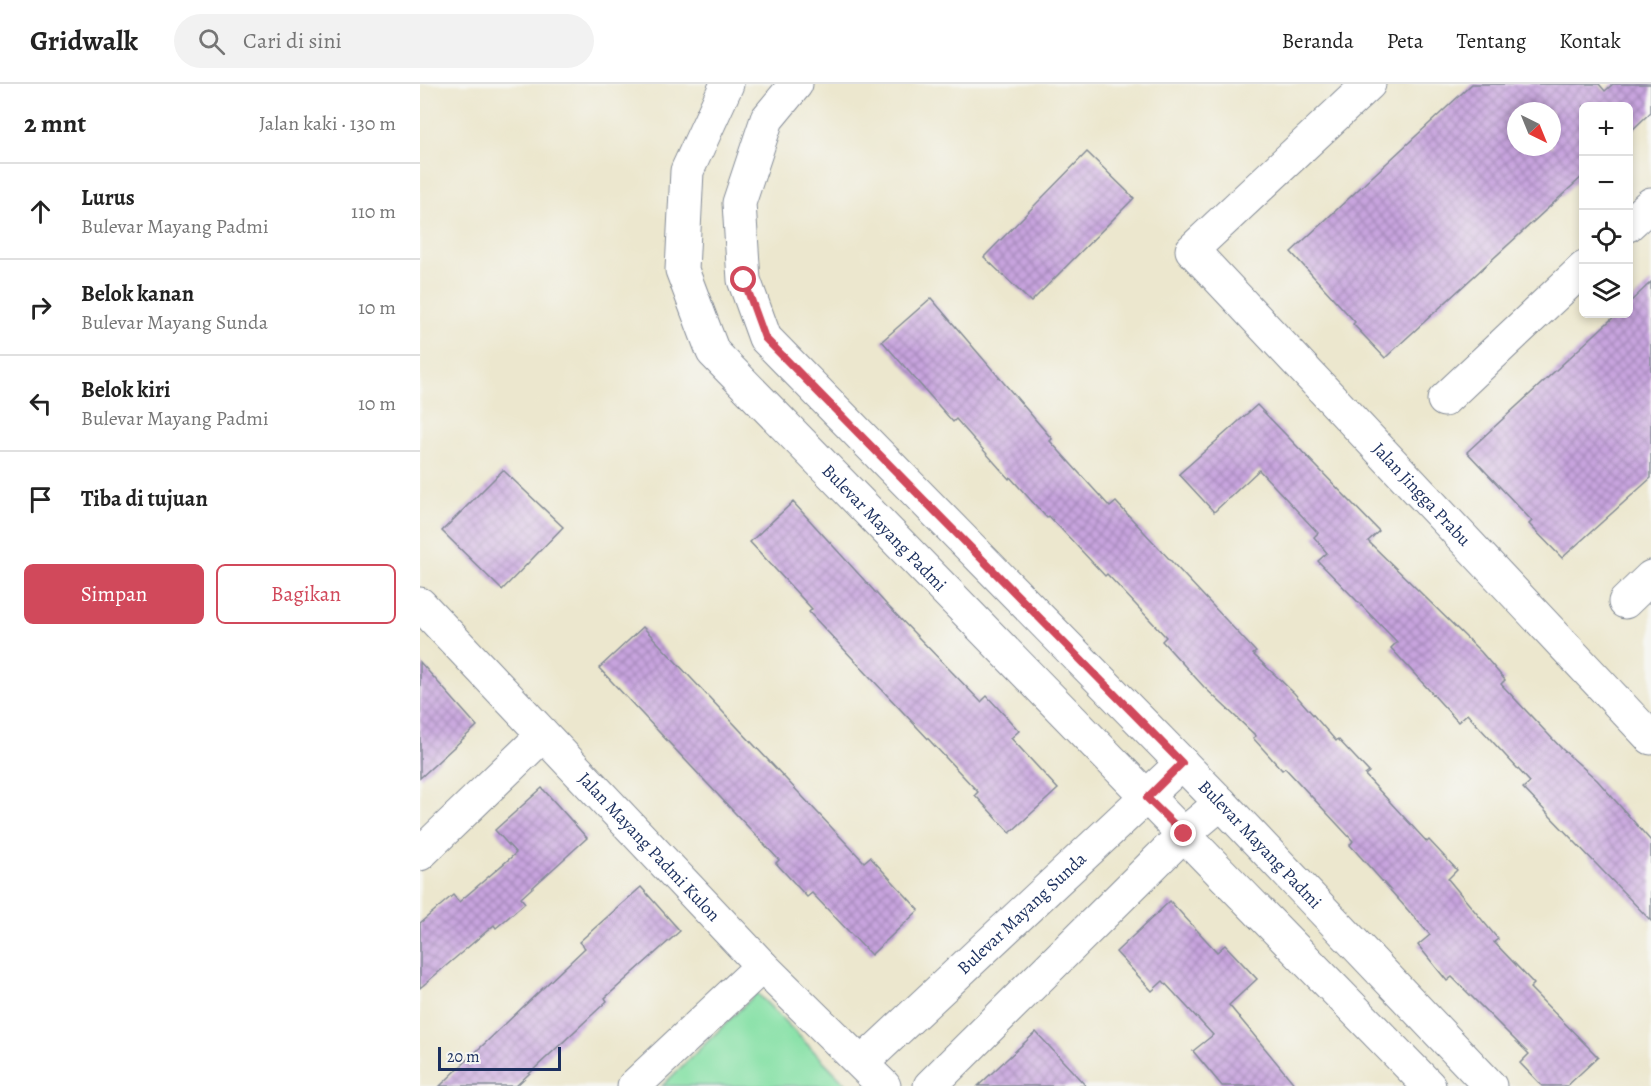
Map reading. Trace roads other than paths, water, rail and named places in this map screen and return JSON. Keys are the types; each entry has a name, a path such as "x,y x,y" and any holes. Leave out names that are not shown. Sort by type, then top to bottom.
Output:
{"street":[{"name":"Bulevar Mayang Padmi","path":"727,84 687,171 682,270 714,352 1429,1086"},
{"name":"Bulevar Mayang Padmi","path":"796,84 768,119 739,203 744,280 765,338 1221,803 1490,1086"},
{"name":"Jalan Jingga Prabu","path":"1369,84 1192,250 1651,738"},
{"path":"1633,221 1651,204"},
{"path":"1444,400 1579,273"},
{"path":"1625,602 1651,577"},
{"name":"Jalan Mayang Padmi Kulon","path":"420,604 762,966 873,1075"},
{"path":"420,854 543,735"},
{"name":"Bulevar Mayang Sunda","path":"873,1075 1182,763"},
{"path":"930,1086 1184,834 1221,803"},
{"path":"634,1086 762,966"}]}
